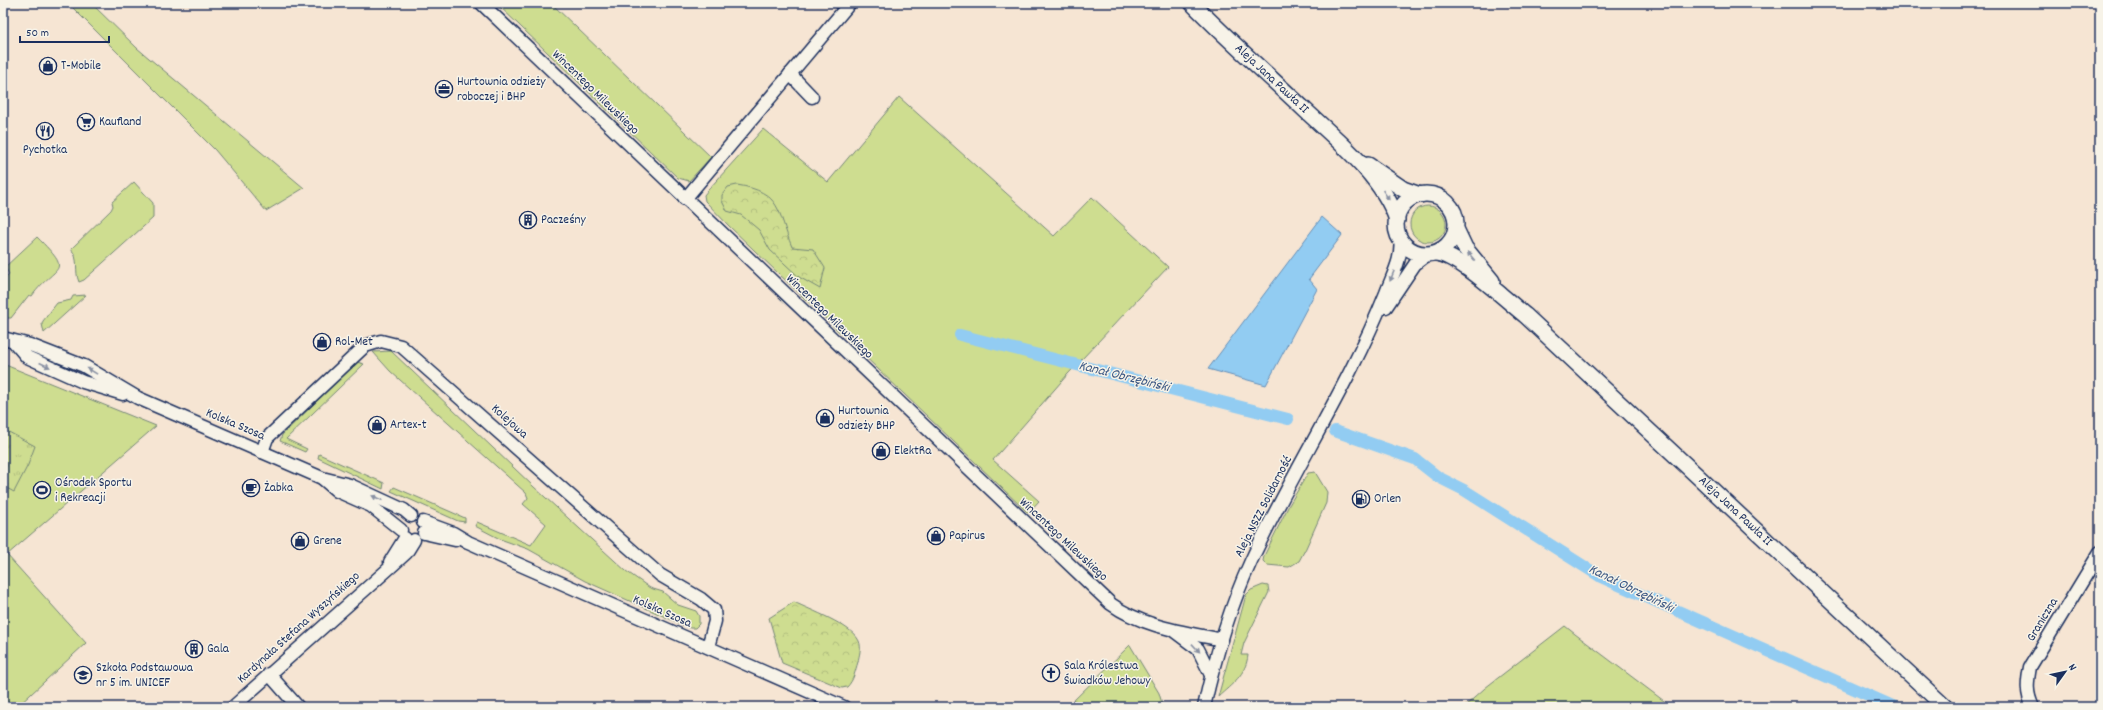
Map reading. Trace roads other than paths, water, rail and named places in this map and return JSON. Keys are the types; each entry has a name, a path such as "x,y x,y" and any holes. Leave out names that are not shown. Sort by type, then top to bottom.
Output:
{"main road":[{"name":"Aleja Jana Pawła II","path":"1192,3 1352,155 1382,190 1391,204 1397,220"},
{"name":"Aleja Jana Pawła II","path":"1352,155 1403,189 1420,195"},
{"path":"1420,195 1434,195 1447,202 1453,210 1456,219 1456,229 1449,244 1432,253 1412,250 1400,239 1397,220 1404,204 1420,195"},
{"name":"Aleja Jana Pawła II","path":"1456,229 1465,248 1526,316"},
{"name":"Aleja Jana Pawła II","path":"1432,253 1449,257 1488,285 1526,316 1945,707"}],"street":[{"name":"Wincentego Milewskiego","path":"481,3 1111,604 1133,618 1171,630 1185,631 1222,640"},
{"path":"685,199 850,3"},
{"path":"790,74 812,97"},
{"name":"Aleja NSZZ Solidarność","path":"1204,707 1211,675 1222,640 1235,601 1252,560 1371,328 1401,254 1400,239"},
{"name":"Aleja NSZZ Solidarność","path":"1371,328 1409,272 1432,253"},
{"name":"Kolska Szosa","path":"3,338 15,343 30,345 84,366 138,398 322,478 350,485 404,510 410,516 417,518 413,533"},
{"name":"Kolejowa","path":"262,452 267,438 365,346 381,341 397,344 406,348 660,575 700,599 714,610 715,621 708,647"},
{"name":"Kolska Szosa","path":"322,478 337,491 372,506 413,533 468,542 844,707"},
{"name":"Kardynała Stefana Wyszyńskiego","path":"233,707 268,674 406,552 413,533 404,520 410,516"},
{"name":"Graniczna","path":"2033,707 2028,697 2027,682 2030,668 2100,552"},
{"name":"Wincentego Milewskiego","path":"1171,630 1198,649 1211,675"},
{"path":"268,674 298,707"}],"water":[{"path":"1322,217 1342,235 1309,279 1317,289 1266,385 1208,369"}],"waterway":[{"name":"Kanał Obrzębiński","path":"960,335 1288,419"},
{"name":"Kanał Obrzębiński","path":"1335,431 1415,459 1438,477 1464,490 1601,577 1895,707"}],"place":[{"name":"T-Mobile","path":"48,66"},
{"name":"Hurtownia odzieży roboczej i BHP","path":"444,89"},
{"name":"Kaufland","path":"86,122"},
{"name":"Pychotka","path":"45,131"},
{"name":"Pacześny","path":"528,220"},
{"name":"Rol-Met","path":"322,342"},
{"name":"Hurtownia odzieży BHP","path":"825,418"},
{"name":"Artex-t","path":"377,425"},
{"name":"ElektRa","path":"881,451"},
{"name":"Żabka","path":"251,488"},
{"name":"Ośrodek Sportu i Rekreacji","path":"42,490"},
{"name":"Orlen","path":"1361,499"},
{"name":"Papirus","path":"936,536"},
{"name":"Grene","path":"300,541"},
{"name":"Gala","path":"194,649"},
{"name":"Sala Królestwa Świadków Jehowy","path":"1051,673"},
{"name":"Szkoła Podstawowa nr 5 im. UNICEF","path":"83,675"}]}
